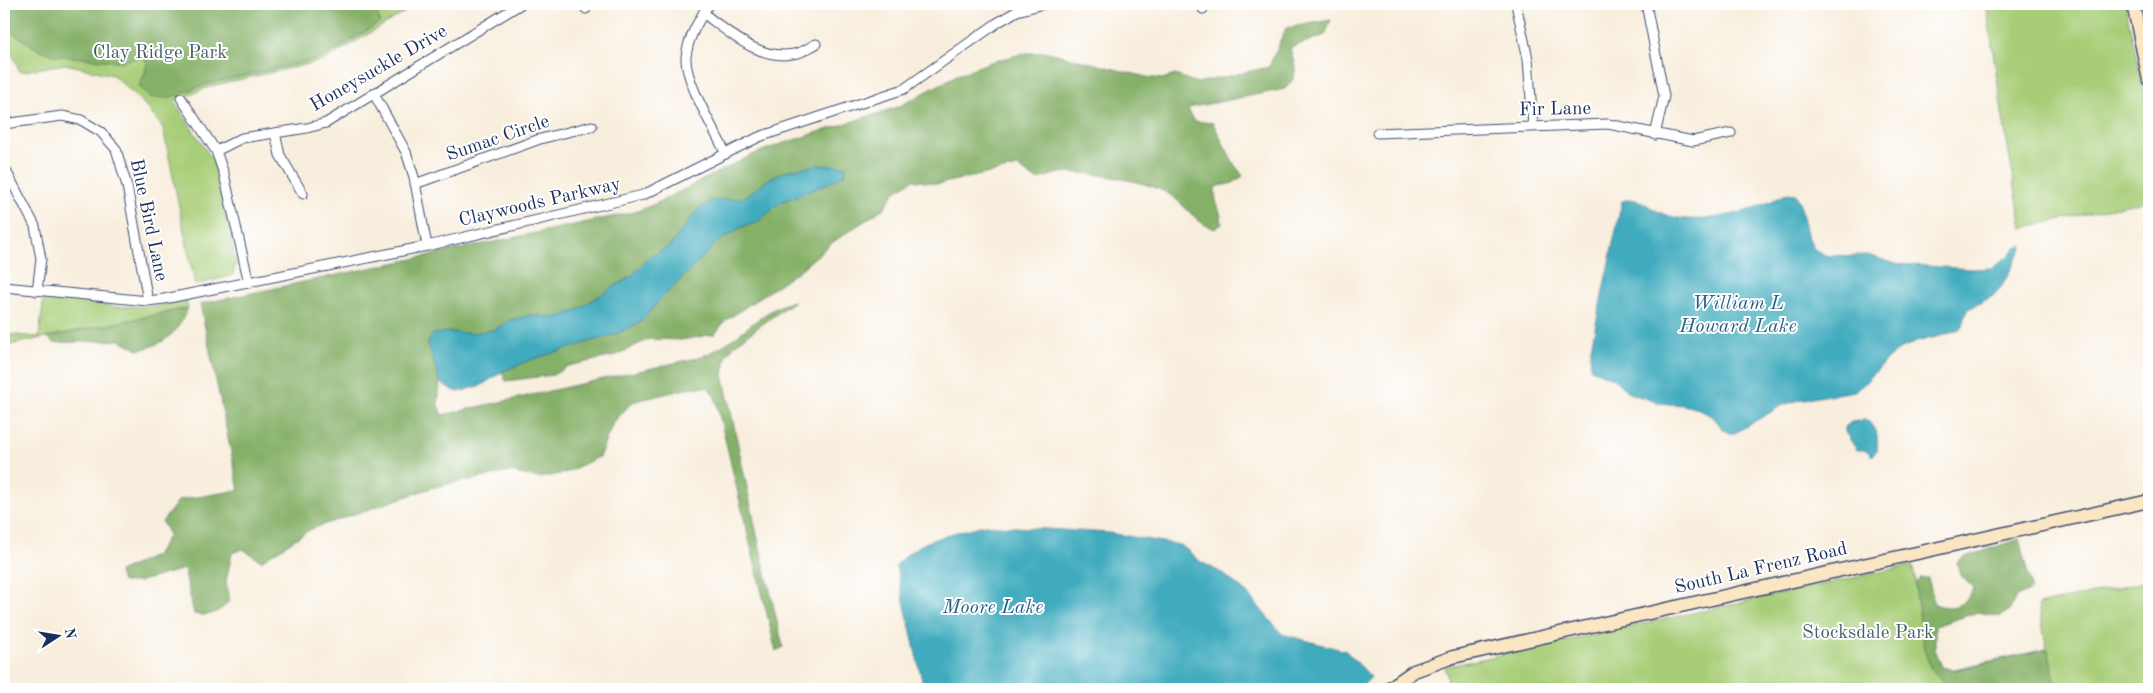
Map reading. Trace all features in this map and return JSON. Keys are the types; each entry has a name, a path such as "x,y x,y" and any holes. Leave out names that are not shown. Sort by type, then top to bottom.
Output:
{"street":[{"name":"Honeysuckle Drive","path":"216,151 242,138 326,123 521,4"},
{"path":"709,4 689,41 686,59 689,76 726,154"},
{"name":"Claywoods Parkway","path":"4,287 148,302 427,246 643,195 759,137 904,89 1016,8 1044,4"},
{"path":"1516,4 1528,59 1533,126"},
{"path":"1646,4 1664,96 1655,135"},
{"path":"2133,4 2149,80"},
{"path":"703,14 756,50 770,54 798,53 816,44"},
{"path":"374,94 406,152 415,184 427,246"},
{"path":"181,98 216,151 224,174 249,283"},
{"name":"Blue Bird Lane","path":"4,124 62,116 81,120 101,132 116,149 127,186 148,302"},
{"name":"Fir Lane","path":"1377,133 1608,124 1655,135 1693,141 1731,133"},
{"name":"Sumac Circle","path":"415,184 540,139 592,126"},
{"path":"275,133 280,155 303,194"},
{"path":"4,167 35,226 42,259 37,291"},
{"name":"South La Frenz Road","path":"1388,689 1414,671 1452,657 2149,501"}],"green space":[{"name":"Clay Ridge Park","path":"4,4 418,4 323,61 211,86 174,101 213,161 218,176 236,263 233,274 230,276 195,285 163,128 145,105 113,75 65,64 19,72 4,39"},
{"name":"Clay Ridge Park","path":"4,4 380,4 377,14 380,22 323,58 207,84 169,98 149,97 139,86 145,73 147,61 139,56 123,62 53,55 36,48 4,27"},
{"path":"1986,4 2125,4 2149,115 2149,200 2022,228"},
{"path":"1331,20 1325,35 1290,48 1295,70 1293,79 1285,89 1188,108 1193,121 1213,123 1234,164 1243,176 1233,183 1215,187 1222,224 1215,229 1202,223 1175,198 1159,189 1132,181 1099,175 1084,173 1057,174 1037,180 1018,167 938,184 913,180 896,191 884,208 833,242 800,270 725,321 715,334 681,340 649,339 614,356 568,366 553,375 506,381 502,372 530,360 615,334 641,322 657,303 719,241 744,226 756,223 781,202 829,183 845,174 846,166 789,170 772,177 743,199 711,201 700,207 670,246 648,258 633,275 575,311 556,318 531,315 511,320 494,330 473,333 446,332 428,343 440,382 438,405 442,415 697,358 722,346 765,314 794,301 737,343 727,354 723,374 783,647 776,652 715,397 708,387 694,387 632,402 613,423 599,457 565,473 539,478 510,472 434,487 311,529 261,561 243,549 232,553 226,581 229,601 222,609 213,613 204,615 194,614 184,569 138,582 122,582 119,572 156,555 169,535 162,522 179,500 239,490 200,304 635,212 655,204 754,154 898,107 957,75 990,62 1026,53 1048,52 1146,77 1162,79 1175,75 1197,83 1269,67 1286,28"},
{"path":"44,296 116,307 156,306 186,300 188,308 4,346 4,334 39,337"},
{"path":"188,308 175,331 163,341 138,350 120,340 53,343 48,337"},
{"path":"2019,539 2032,590 2016,597 2010,609 2001,617 1978,612 1935,626 1935,649 1942,667 1954,670 2048,649 2057,689 1951,689 1931,669 1924,649 1915,585 1920,578 1928,578 1935,604 1947,607 1958,605 1967,599 1973,588 1960,575 1957,563 1962,558"},
{"name":"Stocksdale Park","path":"1912,565 1935,673 2047,649 2038,605 2149,581 2149,689 1450,689 1445,667"}],"water":[{"path":"819,165 846,166 845,174 829,183 781,202 756,223 744,226 719,241 657,303 641,322 616,334 530,360 502,372 482,385 459,392 440,382 428,343 433,334 446,332 473,333 494,330 511,320 531,315 556,318 575,311 633,275 648,258 670,246 700,207 711,201 743,198 772,177 789,170"},
{"name":"William L Howard Lake","path":"1788,193 1796,194 1807,234 1814,249 1827,256 1868,255 1896,264 1971,269 1992,268 2016,248 2022,245 2022,248 2002,286 1993,296 1967,310 1961,328 1902,348 1855,391 1799,400 1783,405 1735,433 1729,433 1723,429 1714,418 1699,409 1659,403 1629,393 1613,378 1591,369 1590,352 1622,201 1639,201 1661,213 1691,219 1726,216 1759,206"},
{"path":"1864,420 1875,428 1876,432 1877,450 1872,456 1866,450 1857,450 1845,432 1845,427 1851,422"},
{"name":"Moore Lake","path":"984,525 1109,533 1181,545 1201,562 1222,573 1247,593 1282,634 1346,651 1371,677 1360,689 924,689 896,566 914,549 924,544"}]}
